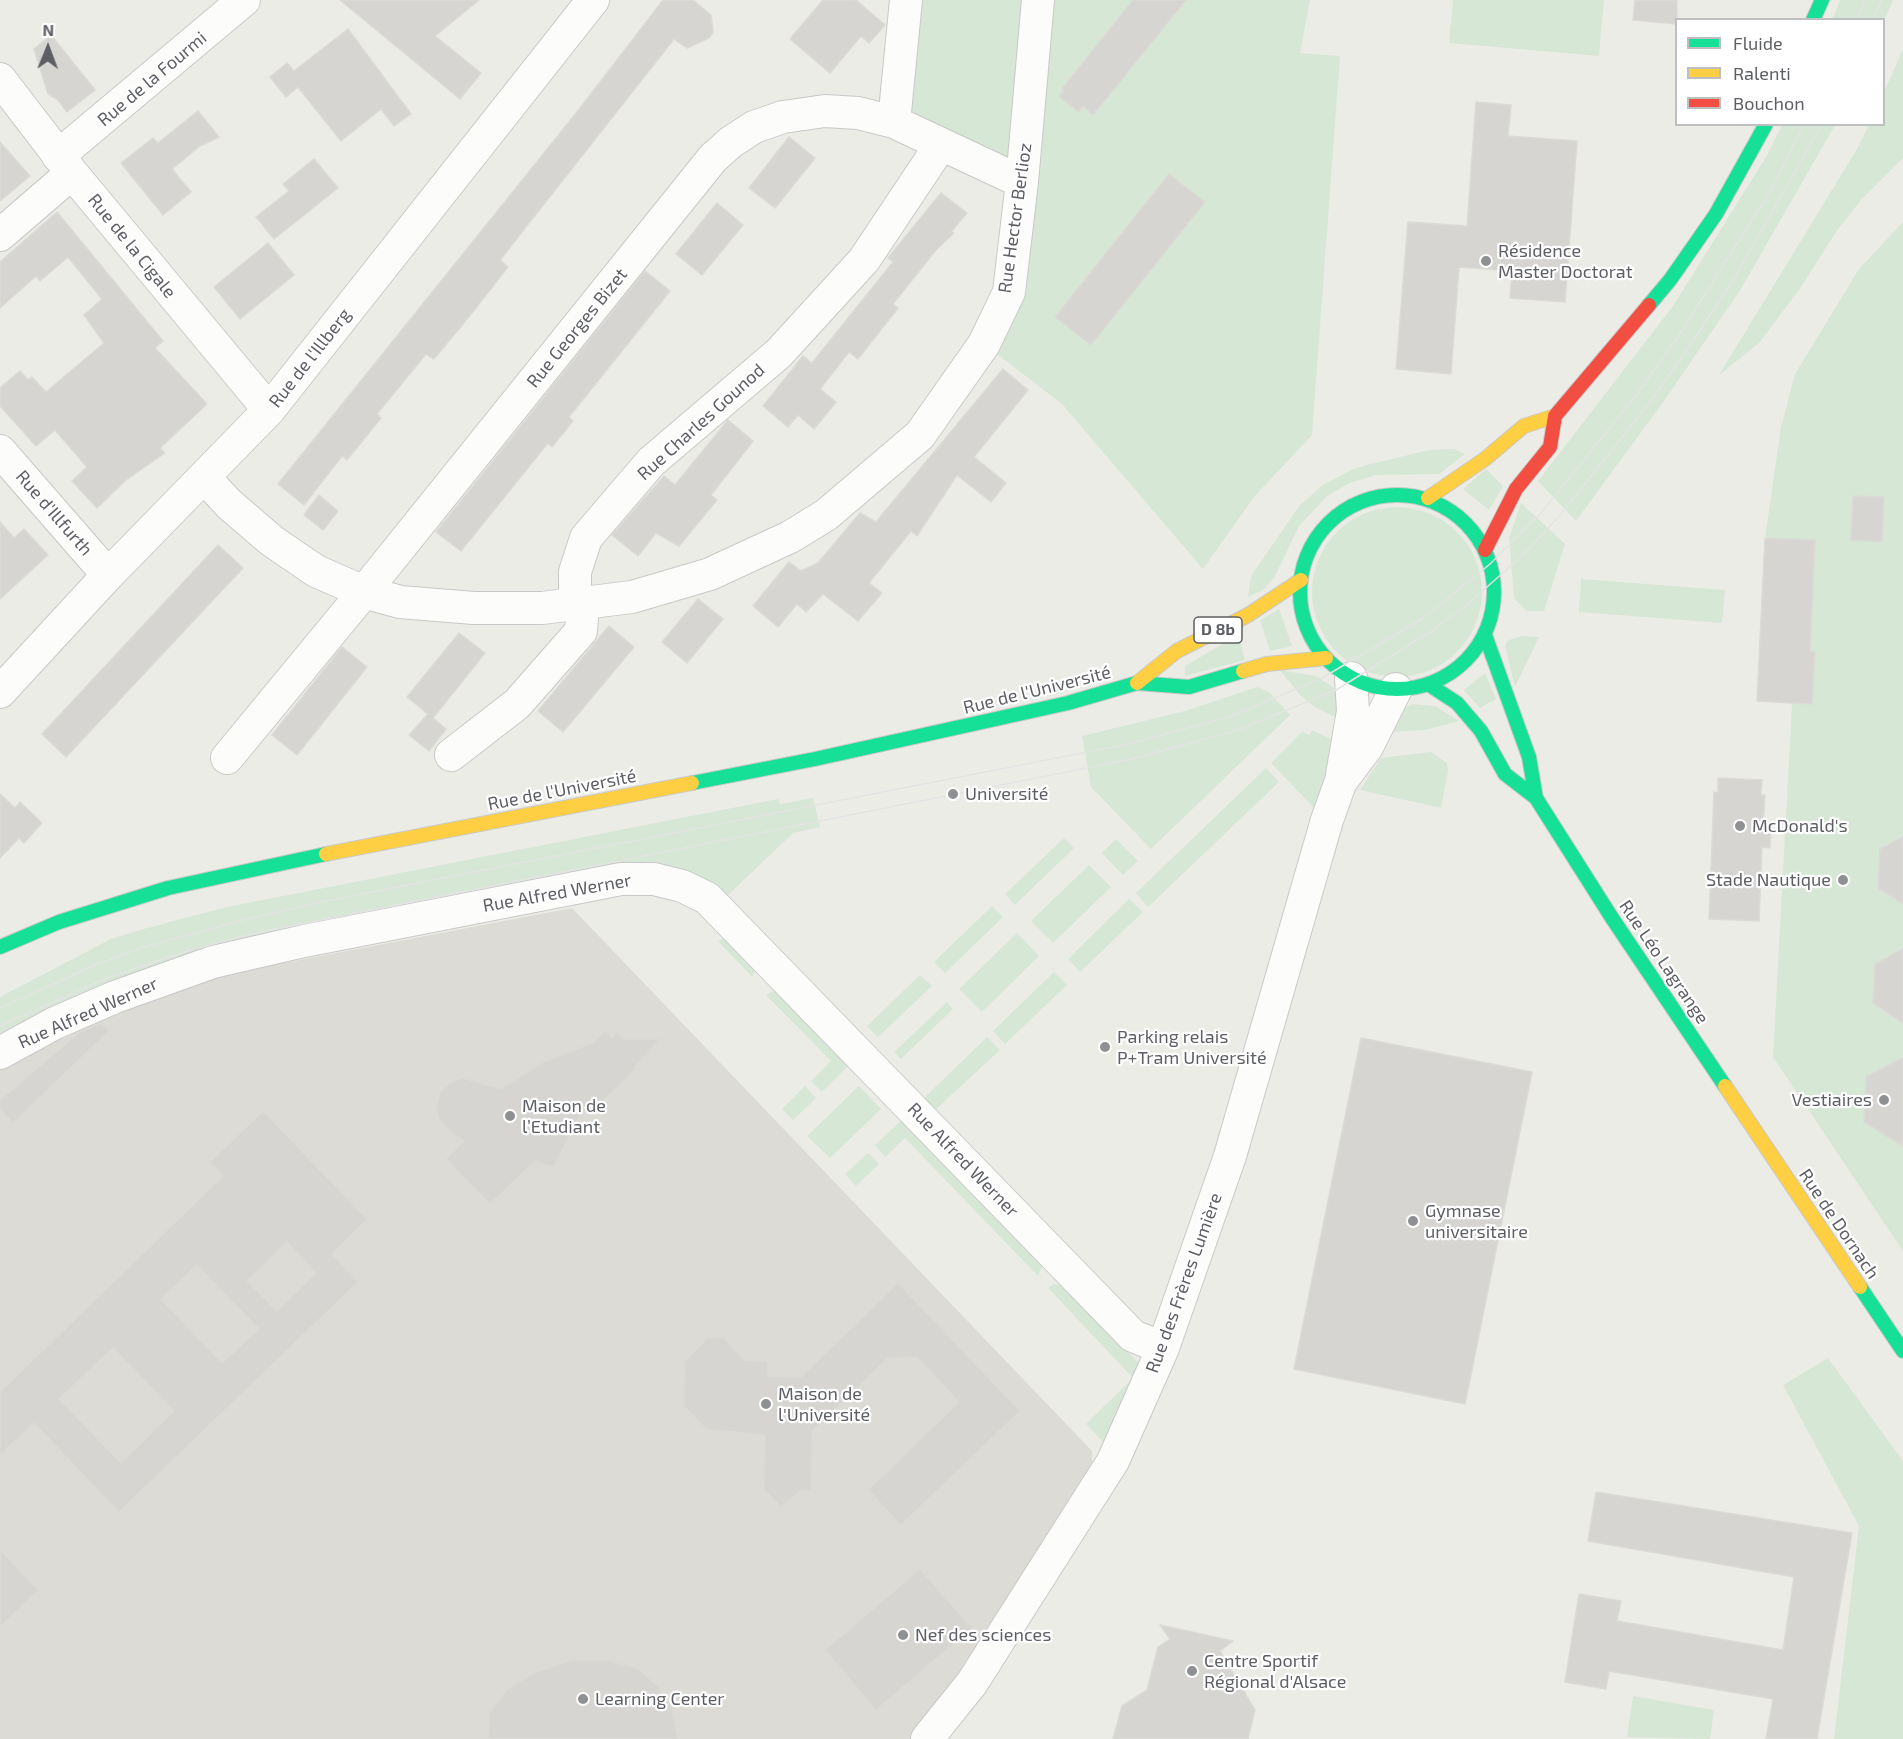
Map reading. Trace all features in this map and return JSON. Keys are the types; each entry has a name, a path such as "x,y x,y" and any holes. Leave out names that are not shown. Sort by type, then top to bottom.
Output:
{"main road":[{"path":"1815,18 1822,0"},
{"path":"1485,550 1516,489 1550,447 1555,416 1670,280 1716,214 1765,126"},
{"path":"1428,498 1485,459 1524,426 1555,416"},
{"path":"1378,497 1428,498 1450,510 1465,523 1485,550 1493,582 1494,601 1491,620 1485,635 1461,665 1428,684 1396,689 1380,688 1351,678 1326,658 1313,641 1300,601 1301,580 1309,551 1326,526 1350,507 1378,497"},
{"name":"Rue de l'Université","path":"1137,683 1177,651 1248,615 1301,580"},
{"path":"1485,635 1529,757 1536,798"},
{"name":"Rue de l'Université","path":"0,947 59,922 168,888 213,877 815,759 1068,703 1137,683 1189,687 1267,664 1326,658"},
{"path":"1428,684 1457,703 1481,731 1505,774 1536,798"},
{"name":"Rue Léo Lagrange","path":"1536,798 1745,1116"},
{"name":"Rue de Dornach","path":"1745,1116 1903,1351"}],"street":[{"name":"Rue de la Fourmi","path":"0,235 65,165 244,0"},
{"name":"Rue de l'Illberg","path":"0,693 108,575 269,410 593,0"},
{"path":"894,122 906,0"},
{"name":"Rue Hector Berlioz","path":"204,477 229,504 272,542 316,571 364,592 400,602 474,608 542,608 632,597 710,574 790,537 826,515 920,435 984,344 1009,292 1022,182 1038,0"},
{"name":"Rue de la Cigale","path":"0,79 65,165 269,410"},
{"name":"Rue Georges Bizet","path":"227,758 364,592 712,158 731,142 754,127 783,117 825,111 858,113 894,122 940,146 1022,182"},
{"name":"Rue Charles Gounod","path":"451,755 517,704 581,631 582,618 575,589 575,572 586,538 651,462 779,353 864,260 940,146"},
{"name":"Rue d'Illfurth","path":"0,451 108,575"},
{"name":"Rue des Frères Lumière","path":"927,1739 972,1683 1113,1461 1163,1348 1230,1156 1323,831 1341,781 1353,711 1351,678"},
{"name":"Rue des Frères Lumière","path":"1341,781 1367,747 1396,689"},
{"name":"Rue Alfred Werner","path":"0,1053 55,1023 116,997 213,962 304,941 621,879 654,879 707,898 747,936 1133,1336 1163,1348"}],"shaded area":[{"path":"572,908 1092,1451 1092,1474 923,1739 0,1739 0,1067 130,1007 226,974"}],"green space":[{"path":"906,0 1310,0 1300,53 1340,56 1312,435 1254,497 1203,569 1062,404 984,344 1022,182 894,122"},
{"path":"1453,0 1604,0 1599,56 1449,43"},
{"path":"1840,0 1893,0 1885,19 1833,18"},
{"path":"1903,49 1903,158 1861,200 1836,232 1799,290 1759,343 1719,375 1857,149 1868,126 1885,126 1885,90"},
{"path":"1782,126 1834,126 1741,289 1664,401 1576,521 1538,481 1673,306 1766,157"},
{"name":"Stade Nautique","path":"1903,222 1903,1251 1773,1057 1792,704 1757,701 1765,538 1781,427 1795,374 1859,269"},
{"path":"1455,449 1465,454 1439,474 1376,475 1350,483 1327,496 1299,526 1274,578 1263,590 1248,597 1251,576 1300,505 1323,485 1351,470 1370,464 1430,450"},
{"path":"1486,469 1503,486 1489,510 1463,489"},
{"path":"1521,503 1565,544 1544,611 1526,611 1514,598 1509,538"},
{"path":"1397,507 1414,508 1430,513 1457,532 1476,559 1481,575 1481,609 1476,625 1457,652 1430,671 1414,676 1397,677 1380,676 1364,671 1337,652 1318,625 1313,609 1312,592 1313,575 1318,559 1337,532 1364,513 1380,508"},
{"path":"1581,579 1725,590 1722,623 1579,612"},
{"path":"1279,609 1292,646 1270,651 1260,620"},
{"path":"1238,635 1245,660 1185,676 1185,666"},
{"path":"1521,636 1539,637 1515,687 1505,645 1509,640"},
{"path":"1280,670 1315,676 1332,686 1341,700 1341,720 1315,707 1300,695"},
{"path":"1485,673 1496,699 1480,708 1464,690"},
{"path":"1257,687 1269,692 1290,715 1151,849 1091,787 1082,736 1185,711"},
{"path":"1413,704 1435,706 1459,721 1425,730 1388,732 1402,709"},
{"path":"1312,730 1337,742 1316,810 1271,763 1302,732 1310,735"},
{"path":"1431,752 1447,763 1448,771 1441,808 1360,790 1381,758"},
{"path":"1266,768 1279,782 1148,907 1136,893"},
{"path":"813,798 820,827 793,833 726,897 691,875 326,926 0,1041 0,997 111,939 147,928 227,907 778,799 780,804"},
{"path":"1064,838 1074,848 1015,905 1005,894"},
{"path":"1116,839 1138,861 1123,875 1102,853"},
{"path":"1089,865 1111,887 1053,943 1031,921"},
{"path":"1129,899 1143,912 1080,972 1068,959"},
{"path":"992,906 1003,917 945,973 934,962"},
{"path":"1017,933 1039,956 982,1012 959,989"},
{"path":"726,938 756,968 752,977 718,941"},
{"path":"1054,972 1067,985 1005,1044 993,1031"},
{"path":"920,975 932,986 878,1037 867,1026"},
{"path":"777,989 851,1063 822,1092 811,1081 831,1061 766,995"},
{"path":"947,1002 953,1009 901,1059 894,1052"},
{"path":"987,1037 1000,1050 934,1111 923,1099"},
{"path":"805,1086 816,1098 793,1120 782,1109"},
{"path":"859,1086 881,1109 830,1158 807,1136"},
{"path":"904,1118 1040,1258 1042,1266 1038,1276 905,1138 885,1157 875,1145"},
{"path":"868,1153 879,1164 856,1186 845,1174"},
{"path":"1054,1284 1067,1287 1142,1367 1111,1450 1086,1424 1133,1378 1048,1288"},
{"path":"1828,1358 1903,1461 1903,1739 1834,1739 1859,1526 1783,1385"},
{"path":"1633,1696 1714,1710 1710,1739 1627,1737"}],"building":[{"path":"340,0 479,0 435,36 481,73 460,99"},
{"path":"663,0 693,0 711,15 713,32 709,38 687,48 674,39 500,260 508,267 468,318 434,359 426,354 377,414 381,418 347,460 342,456 304,505 278,484 577,112"},
{"path":"823,0 856,0 885,25 869,43 861,36 830,73 790,39"},
{"path":"1133,0 1186,0 1093,115 1083,106 1078,112 1059,96 1064,91 1061,90"},
{"path":"1635,0 1677,0 1675,24 1633,20"},
{"path":"348,29 411,114 394,126 381,109 341,141 298,87 286,97 270,77 287,63 294,71"},
{"path":"51,35 95,90 67,112 57,99 48,94 34,49"},
{"name":"Résidence Master Doctorat","path":"1476,102 1511,105 1508,136 1577,141 1565,302 1510,298 1512,271 1459,267 1451,374 1396,369 1408,222 1467,226"},
{"path":"198,111 219,137 200,146 172,169 191,192 163,215 121,163 153,138 158,143"},
{"path":"789,137 815,158 775,208 749,188"},
{"path":"0,142 30,176 0,201"},
{"path":"314,159 338,188 274,239 256,217 289,191 283,184"},
{"path":"1169,174 1205,202 1091,345 1055,317"},
{"path":"941,193 967,213 951,232 954,233 936,250 893,304 898,308 858,359 849,352 820,389 836,402 814,429 798,415 788,427 763,406 803,356 812,363 893,262 888,258"},
{"path":"717,203 743,225 702,275 676,254"},
{"path":"57,212 163,341 155,348 207,404 160,448 165,453 126,480 97,508 72,481 87,467 55,430 36,446 0,406 0,388 20,371 28,380 32,377 46,392 104,343 84,315 102,299 68,257 40,281 36,276 0,308 0,262"},
{"path":"268,243 294,275 240,319 214,287"},
{"path":"645,271 670,291 569,417 573,421 552,447 548,443 461,551 436,532"},
{"path":"1003,369 1028,390 974,457 1006,483 991,502 957,475 917,536 911,531 869,583 882,593 858,621 823,594 806,612 797,604 778,627 753,606 789,562 801,571 818,563 860,513 876,522"},
{"path":"728,420 753,441 711,495 717,500 679,546 656,533 638,556 612,535 664,476 675,485"},
{"path":"319,495 338,511 323,530 304,515"},
{"path":"1853,496 1884,497 1882,542 1851,540"},
{"path":"0,522 14,538 24,529 48,555 0,599"},
{"path":"1765,538 1815,540 1810,651 1815,652 1812,704 1757,701"},
{"path":"218,545 243,568 66,757 42,734"},
{"path":"698,599 723,619 687,663 662,642"},
{"path":"609,626 634,647 563,732 538,711"},
{"path":"459,633 485,653 433,718 446,729 429,751 409,735 428,714 407,697"},
{"path":"342,647 367,667 297,755 272,735"},
{"name":"McDonald's","path":"1718,778 1762,780 1761,795 1765,795 1763,825 1771,826 1770,848 1762,847 1759,921 1709,919 1714,792 1718,793"},
{"path":"0,794 15,808 20,802 42,823 24,843 19,838 0,858"},
{"path":"1903,837 1903,904 1878,888 1880,849"},
{"path":"1903,949 1903,1023 1873,1003 1875,964"},
{"path":"101,1023 109,1031 13,1123 0,1109 0,1100 80,1032"},
{"name":"Maison de l’Etudiant","path":"605,1031 612,1038 617,1033 624,1039 661,1039 634,1067 636,1069 591,1112 584,1106 554,1167 535,1161 490,1204 446,1159 464,1141 446,1128 439,1119 436,1108 440,1092 453,1081 463,1078 501,1089 543,1062 593,1043"},
{"name":"Gymnase universitaire","path":"1361,1038 1532,1072 1465,1404 1294,1369"},
{"name":"Vestiaires","path":"1903,1058 1903,1146 1864,1122 1866,1077"},
{"path":"263,1111 367,1219 332,1254 358,1282 119,1512 34,1423 0,1455 0,1392 223,1176 210,1162","holes":["287,1242 316,1273 277,1311 247,1281","197,1265 259,1329 222,1363 161,1299","113,1348 174,1411 121,1463 59,1399"]},
{"name":"Maison de l'Université","path":"898,1283 1020,1411 901,1525 868,1490 959,1402 917,1357 888,1358 812,1431 811,1491 800,1491 781,1507 764,1489 765,1435 706,1429 684,1406 685,1361 708,1338 724,1338 744,1360 768,1361 768,1376 801,1377"},
{"path":"1596,1492 1852,1533 1817,1739 1766,1739 1773,1699 1609,1671 1606,1689 1565,1682 1579,1594 1621,1601 1617,1621 1783,1650 1794,1577 1588,1541"},
{"path":"0,1550 38,1590 0,1627"},
{"name":"Nef des sciences","path":"920,1569 972,1628 876,1710 825,1650"},
{"name":"Centre Sportif Régional d'Alsace","path":"1160,1625 1233,1641 1220,1651 1255,1710 1248,1739 1113,1739 1122,1706 1147,1690 1158,1647 1170,1639"},
{"name":"Learning Center","path":"573,1660 608,1660 638,1669 659,1687 672,1710 678,1739 488,1739 489,1714 507,1689 536,1672"}],"tram line":[{"path":"1857,18 1865,0"},
{"path":"1874,18 1882,0"},
{"path":"0,1008 95,965 144,947 243,920 321,902 1128,744 1232,716 1322,678 1422,619 1490,564 1541,513 1637,394 1681,332 1766,198 1804,126"},
{"path":"0,1026 104,979 190,950 251,934 1132,759 1238,730 1336,690 1430,632 1469,603 1523,555 1561,514 1650,402 1693,341 1732,282 1821,126"}],"traffic: fast":[{"path":"1814,18 1822,0"},
{"path":"1649,305 1670,280 1716,214 1765,126"},
{"path":"1397,495 1416,497 1443,507 1458,517 1472,531 1486,555 1492,573 1494,592 1492,611 1482,638 1472,653 1458,667 1434,681 1416,687 1397,689 1378,687 1351,677 1336,667 1322,653 1308,629 1302,611 1300,592 1302,573 1312,546 1322,531 1336,517 1360,503 1378,497 1397,495"},
{"path":"1485,635 1529,757 1536,798"},
{"path":"692,783 815,759 1068,703 1137,683 1189,687 1243,671"},
{"path":"1428,684 1457,703 1481,731 1505,774 1536,798 1612,918 1725,1086"},
{"path":"0,947 59,922 168,888 326,854"},
{"path":"1860,1287 1903,1351"}],"traffic: slow":[{"path":"1428,498 1485,459 1524,426 1555,416"},
{"path":"1137,683 1177,651 1248,615 1301,580"},
{"path":"1243,671 1267,664 1326,658"},
{"path":"326,854 692,783"},
{"path":"1725,1086 1860,1287"}],"traffic: jam":[{"path":"1485,550 1516,489 1550,447 1555,416 1649,305"}],"place":[{"name":"Résidence Master Doctorat","path":"1486,261"},
{"name":"Université","path":"953,794"},
{"name":"McDonald's","path":"1740,826"},
{"name":"Stade Nautique","path":"1843,880"},
{"name":"Parking relais P+Tram Université","path":"1105,1047"},
{"name":"Vestiaires","path":"1884,1100"},
{"name":"Maison de l’Etudiant","path":"510,1116"},
{"name":"Gymnase universitaire","path":"1413,1221"},
{"name":"Maison de l'Université","path":"766,1404"},
{"name":"Nef des sciences","path":"903,1635"},
{"name":"Centre Sportif Régional d'Alsace","path":"1192,1671"},
{"name":"Learning Center","path":"583,1699"}]}
